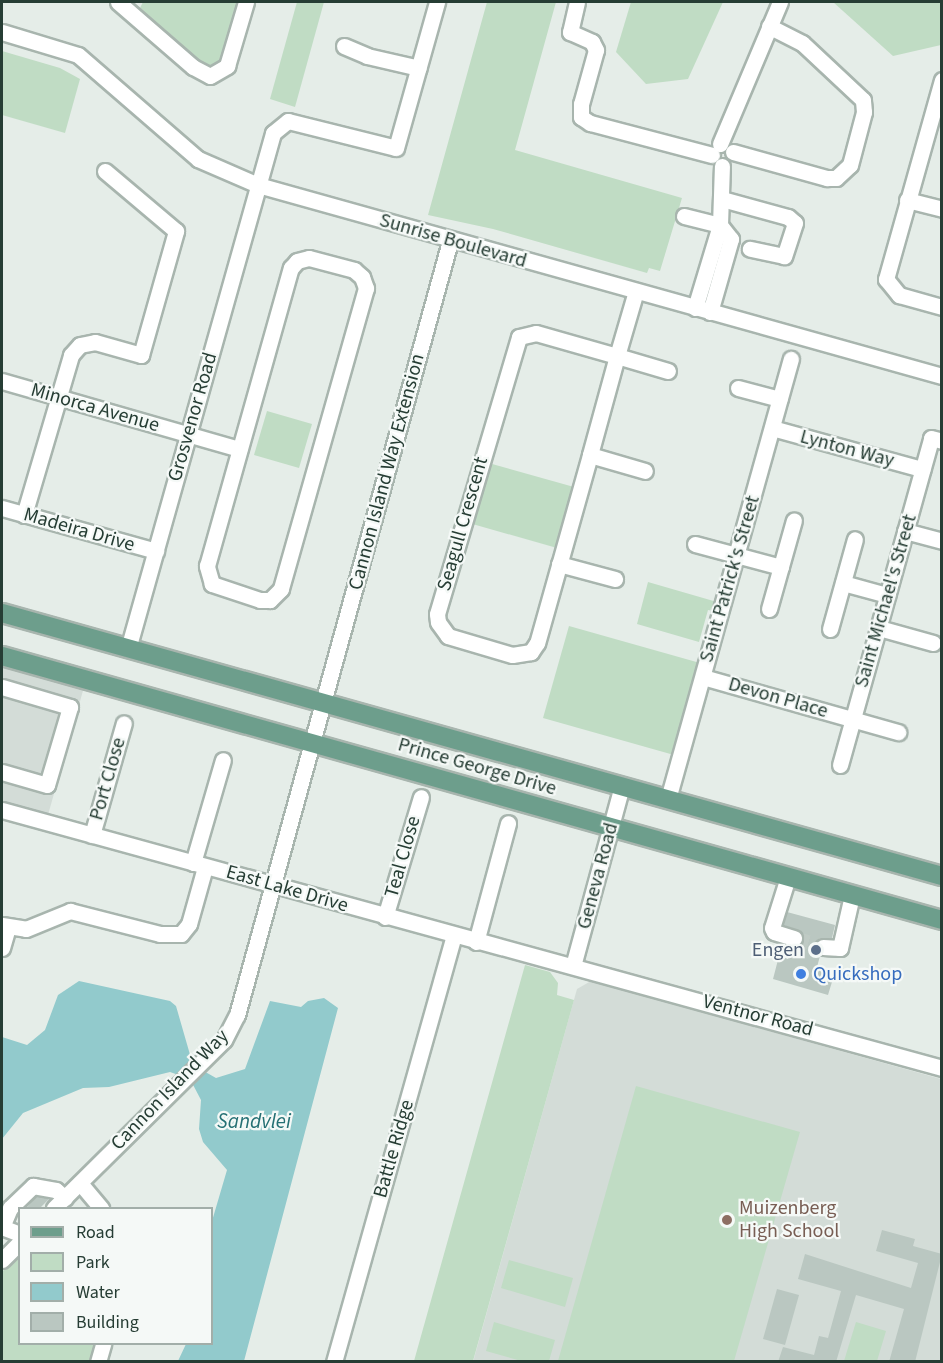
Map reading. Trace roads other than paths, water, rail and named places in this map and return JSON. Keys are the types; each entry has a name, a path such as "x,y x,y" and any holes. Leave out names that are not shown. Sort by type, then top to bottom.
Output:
{"main road":[{"name":"Prince George Drive","path":"2,613 942,876"},
{"name":"Prince George Drive","path":"2,656 942,920"}],"street":[{"path":"118,2 193,67 210,76 227,66 246,2"},
{"path":"344,46 367,56 419,68 437,2"},
{"path":"577,2 570,32 592,42 596,50 581,104 581,117 590,123 718,155 733,152 836,178 850,165 864,112 860,95 795,37 770,26"},
{"path":"720,225 722,199 718,155 780,2"},
{"name":"Sunrise Boulevard","path":"2,32 78,55 198,159 258,185 450,241 942,376"},
{"name":"Grosvenor Road","path":"129,649 273,133 284,122 396,148 419,68"},
{"path":"942,80 886,279 899,295 942,307"},
{"path":"24,514 71,355 80,345 95,342 141,355 176,231 105,171"},
{"path":"722,199 788,217 795,223 784,256 750,249"},
{"path":"907,200 942,209"},
{"path":"684,216 720,225 731,239 702,310"},
{"name":"Cannon Island Way Extension","path":"312,744 450,241"},
{"path":"309,258 358,273 366,288 284,578 278,594 265,601 216,586 207,576 239,449 294,264 309,258"},
{"name":"Seagull Crescent","path":"636,291 623,335 617,357 590,455 537,643 531,652 512,655 448,636 442,630 438,614 514,344 526,334 536,333 617,357 668,371"},
{"name":"Saint Patrick's Street","path":"668,799 791,360"},
{"name":"Minorca Avenue","path":"2,381 239,449"},
{"path":"738,388 780,399"},
{"name":"Lynton Way","path":"772,428 922,470"},
{"name":"Saint Michael's Street","path":"840,765 922,470 936,439"},
{"path":"590,455 645,471"},
{"name":"Madeira Drive","path":"2,508 156,551"},
{"path":"769,609 794,520"},
{"path":"905,531 942,541"},
{"path":"830,629 855,539"},
{"path":"695,544 780,567"},
{"path":"559,564 615,579"},
{"path":"843,583 888,595"},
{"path":"879,628 933,642"},
{"name":"Devon Place","path":"702,677 898,732"},
{"path":"2,687 70,707 47,785 2,772"},
{"name":"Port Close","path":"92,835 124,723"},
{"name":"Cannon Island Way","path":"59,1203 224,1040 237,1015 312,744"},
{"path":"2,948 5,926 31,928 70,911 160,934 181,934 189,924 199,865 223,759"},
{"name":"Geneva Road","path":"573,966 622,786"},
{"name":"Teal Close","path":"385,917 421,797"},
{"name":"East Lake Drive","path":"2,810 454,936 573,966"},
{"path":"476,942 508,823"},
{"path":"788,877 772,928 774,932 794,938"},
{"path":"823,946 840,948 852,895"},
{"name":"Battle Ridge","path":"334,1362 454,936"},
{"name":"Ventnor Road","path":"573,966 942,1068"},
{"path":"80,1183 98,1207"},
{"path":"18,1233 2,1227 10,1208 33,1186 56,1190 59,1203"},
{"path":"2,1260 18,1244"},
{"path":"98,1362 103,1345"}],"water":[{"name":"Sandvlei","path":"79,981 170,1001 176,1006 193,1065 216,1078 245,1069 270,1001 301,1007 308,1001 324,998 338,1008 244,1361 178,1361 186,1345 213,1345 213,1218 227,1170 203,1142 199,1129 201,1100 190,1079 170,1072 109,1087 83,1088 23,1113 2,1139 2,1037 27,1045 45,1030 58,995"}],"tunnel":[{"path":"794,938 823,947"}],"place":[{"name":"Engen","path":"816,950"},
{"name":"Quickshop","path":"801,974"},
{"name":"Muizenberg High School","path":"727,1220"}]}
